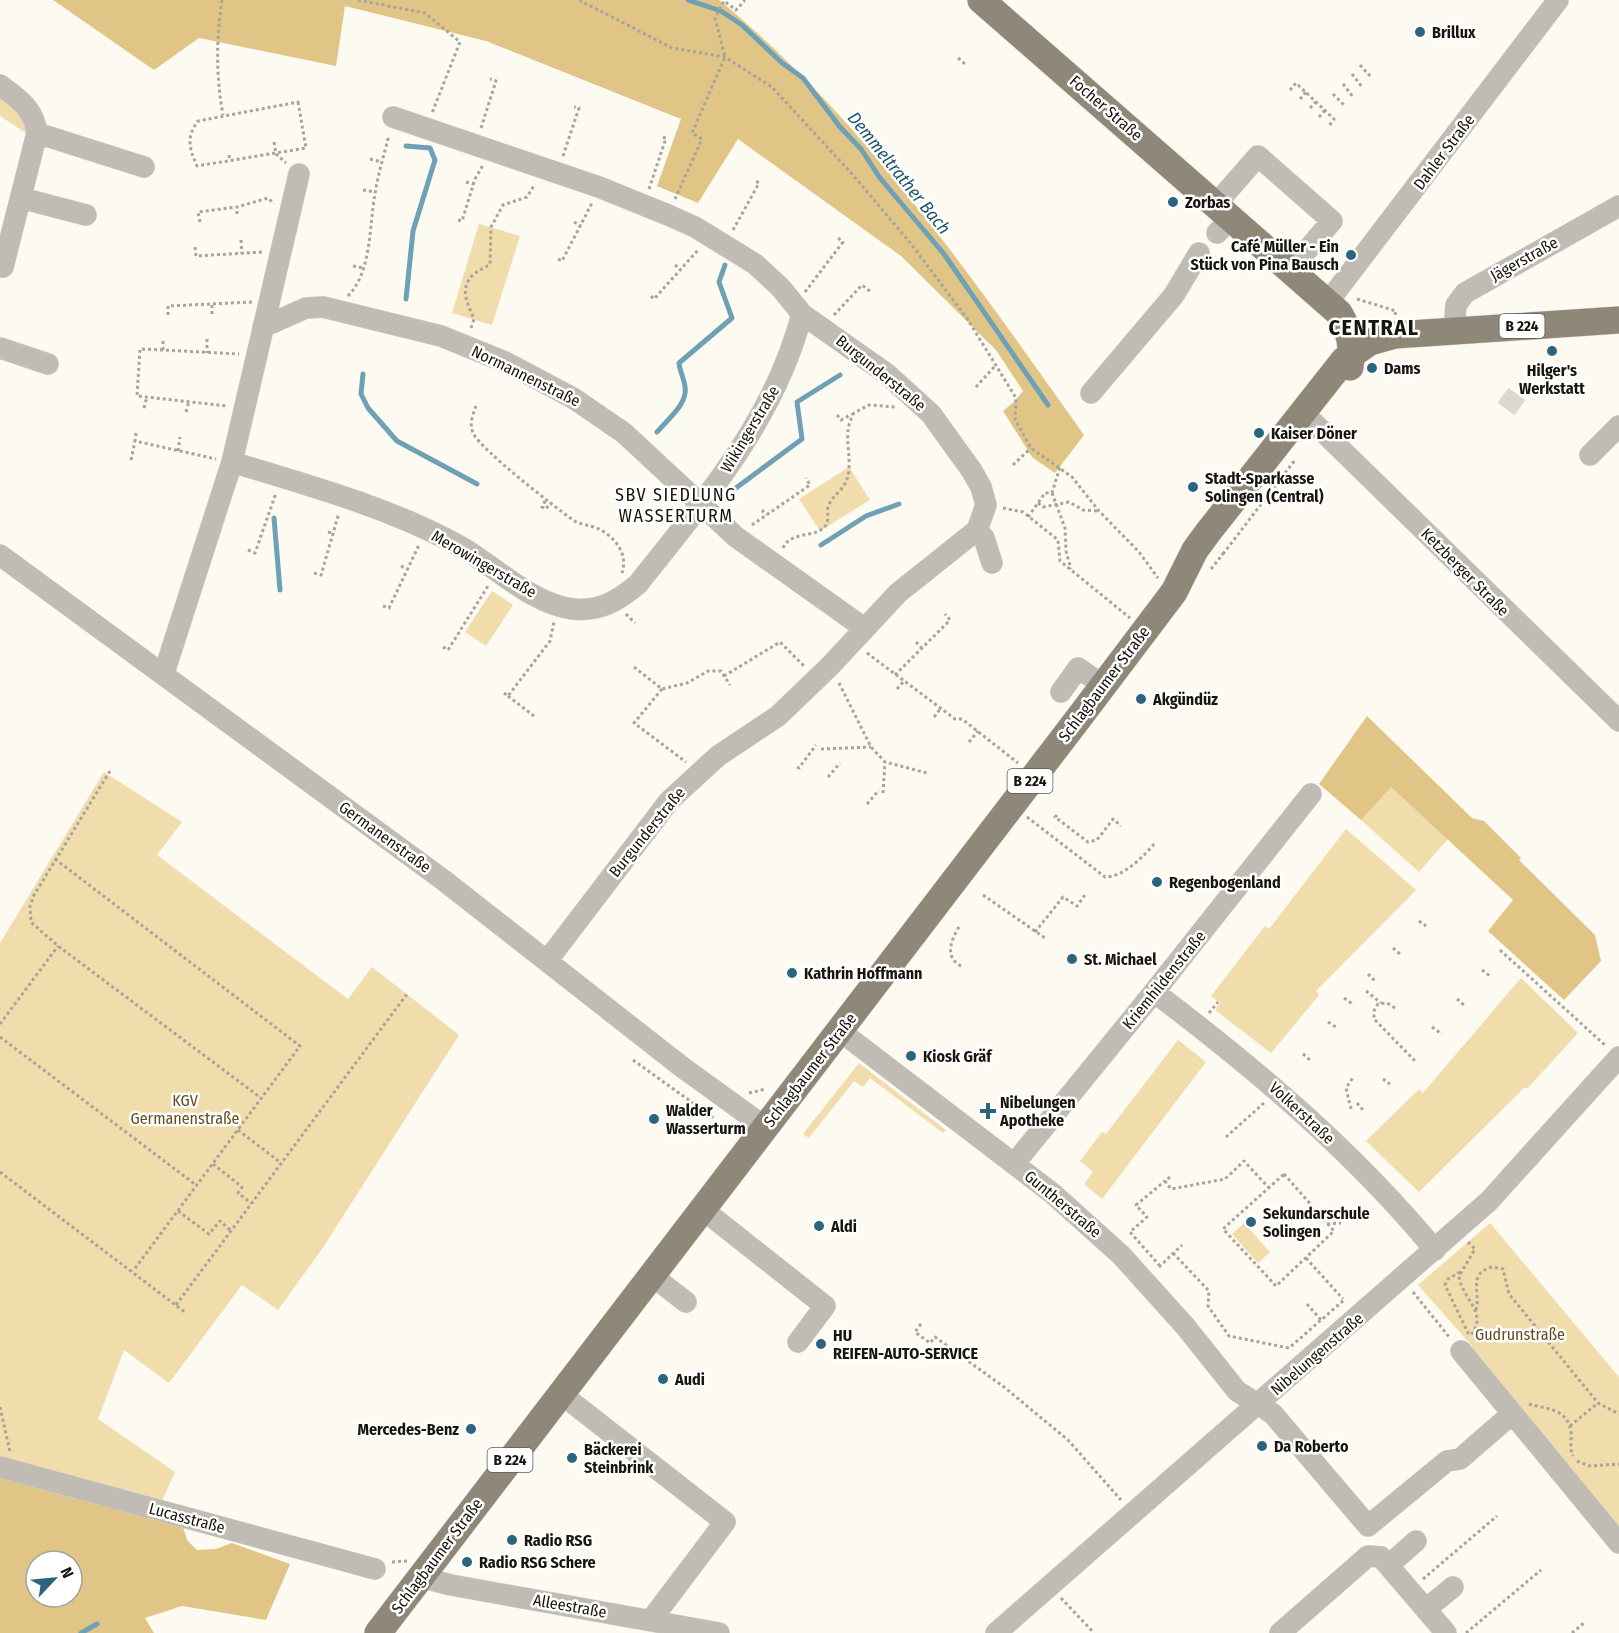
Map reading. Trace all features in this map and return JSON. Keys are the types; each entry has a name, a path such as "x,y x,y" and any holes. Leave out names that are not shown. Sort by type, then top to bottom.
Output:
{"main road":[{"name":"Focher Straße","path":"981,0 1221,218 1290,270 1334,308 1349,328 1352,353"},
{"name":"Focher Straße","path":"1334,308 1377,331 1395,335"},
{"name":"B 224","path":"1395,335 1619,320"},
{"name":"Schlagbaumer Straße","path":"1175,583 1188,545 1352,353 1370,342 1395,335"},
{"name":"Schlagbaumer Straße","path":"1343,382 1381,344 1395,335"},
{"name":"Schlagbaumer Straße","path":"378,1633 1103,685 1175,583 1322,429 1351,366 1352,353"}],"street":[{"name":"Dahler Straße","path":"1334,308 1558,0"},
{"path":"0,85 26,105 33,114 37,133 1,269"},
{"name":"Burgunderstraße","path":"393,117 599,187 668,215 717,240 765,272 799,310 879,368 915,398 931,414 972,471 981,487 986,505"},
{"path":"37,133 144,167"},
{"path":"1221,218 1258,156 1332,221 1290,270"},
{"path":"164,674 232,462 298,174"},
{"path":"21,198 86,215"},
{"name":"Jägerstraße","path":"1454,331 1456,305 1465,292 1619,206"},
{"path":"1091,393 1174,295 1199,253"},
{"name":"Normannenstraße","path":"263,327 306,308 323,307 441,336 552,385 624,433 736,537 778,566 858,634"},
{"name":"Wikingerstraße","path":"701,505 742,448 768,406 792,352 799,310"},
{"path":"0,348 48,364"},
{"path":"1590,455 1619,426"},
{"name":"Ketzberger Straße","path":"1322,429 1511,618 1615,710"},
{"name":"Merowingerstraße","path":"232,462 344,497 455,543 519,586 558,605 573,609 597,609 614,602 638,584 701,505"},
{"path":"986,505 977,530 984,538 992,563"},
{"name":"Burgunderstraße","path":"547,961 669,801 699,772 778,716 824,672 898,593 977,530"},
{"name":"Germanenstraße","path":"0,555 442,879 682,1067 765,1127"},
{"path":"1061,692 1078,668 1103,685"},
{"name":"Kriemhildenstraße","path":"1014,1164 1311,794"},
{"name":"Volkerstraße","path":"1154,992 1278,1089 1325,1133 1435,1250"},
{"name":"Guntherstraße","path":"840,1031 1153,1274 1237,1391 1259,1405"},
{"name":"Nibelungenstraße","path":"996,1633 1489,1202 1619,1057"},
{"path":"701,1208 825,1306 798,1342"},
{"path":"651,1275 686,1302"},
{"path":"1468,1342 1619,1543"},
{"path":"560,1393 726,1522 651,1620"},
{"path":"1259,1405 1273,1414 1368,1526 1447,1461 1460,1459 1517,1405"},
{"name":"Lucasstraße","path":"7,1469 375,1569"},
{"path":"1389,1566 1416,1541"},
{"path":"1280,1633 1368,1556 1381,1557 1446,1633"},
{"name":"Alleestraße","path":"421,1577 451,1585 707,1632"},
{"path":"1426,1609 1453,1587"}],"path":[{"path":"222,0 216,42 217,83 223,115"},
{"path":"358,0 425,13 460,42 425,128"},
{"path":"579,0 672,48 725,57 772,87 852,174 912,245 968,320 1016,398 1015,420 1031,447 1072,477 1099,511 1175,583"},
{"path":"668,215 702,139 692,132 725,57 715,18 723,0 736,10 745,0"},
{"path":"958,58 965,64"},
{"path":"1360,65 1371,76"},
{"path":"1352,75 1362,87"},
{"path":"480,109 486,111 496,81 490,79"},
{"path":"1290,90 1296,83 1306,92 1334,119 1329,126"},
{"path":"1343,84 1353,97"},
{"path":"1300,99 1306,92"},
{"path":"1333,94 1345,106"},
{"path":"298,102 306,148 196,165 189,149 189,135 198,121 223,115 298,102"},
{"path":"1310,108 1316,102"},
{"path":"464,345 474,319 465,301 466,286 475,273 490,264 491,227 504,206 527,197 532,185 557,173 567,136 579,108 574,106"},
{"path":"1319,117 1325,110"},
{"path":"334,310 353,291 364,267 375,192 393,117"},
{"path":"643,205 654,167 666,138 662,137"},
{"path":"274,142 276,154 298,174"},
{"path":"458,220 462,221 473,184 481,171 486,148"},
{"path":"229,155 230,161"},
{"path":"370,159 382,162"},
{"path":"651,296 654,299 681,270 717,240 759,183 754,180"},
{"path":"466,182 473,184"},
{"path":"558,259 562,261 599,187"},
{"path":"363,190 375,192"},
{"path":"200,222 198,212 237,207 268,198 289,218"},
{"path":"237,207 237,214"},
{"path":"574,222 581,226"},
{"path":"799,310 824,267 843,242 838,238"},
{"path":"195,248 196,256 242,254 241,240"},
{"path":"819,264 824,267"},
{"path":"675,265 681,270"},
{"path":"353,266 364,267"},
{"path":"822,327 862,285 870,292"},
{"path":"168,315 168,306 269,301"},
{"path":"212,304 212,314"},
{"path":"207,339 207,353"},
{"path":"163,341 163,350"},
{"path":"244,409 137,396 140,349 256,355"},
{"path":"976,387 996,366"},
{"path":"144,408 147,397"},
{"path":"837,415 841,420 869,405 903,407 915,398"},
{"path":"186,412 189,401"},
{"path":"476,406 472,428 479,441 545,500 573,520 608,535 620,548 625,563 620,578 613,588 614,602"},
{"path":"778,566 786,555 782,550 784,544 801,535 820,531 827,522 830,502 843,490 848,477 847,432 854,413"},
{"path":"131,460 136,433"},
{"path":"178,450 180,437"},
{"path":"135,441 232,462"},
{"path":"1013,465 1031,447"},
{"path":"1060,467 1052,493 1065,528 1066,551 1071,570"},
{"path":"248,550 255,553 281,477"},
{"path":"736,537 810,485 806,478"},
{"path":"1041,491 1045,494"},
{"path":"1028,517 1045,494 1052,493"},
{"path":"315,573 321,576 344,497"},
{"path":"545,500 542,507 546,509 550,503"},
{"path":"1038,503 1043,507 1069,502 1083,510 1099,511"},
{"path":"986,505 1023,512 1058,540 1060,561 1131,619"},
{"path":"762,510 766,515"},
{"path":"261,518 267,520"},
{"path":"383,606 389,608 427,531"},
{"path":"328,532 334,534"},
{"path":"401,566 407,569"},
{"path":"443,647 448,650 497,572"},
{"path":"508,696 550,641 558,605"},
{"path":"466,610 470,614"},
{"path":"895,675 950,620 945,614"},
{"path":"858,634 895,675 955,718 962,718 1022,766"},
{"path":"724,676 780,642 824,672 871,747 885,762 927,773"},
{"path":"916,642 922,648"},
{"path":"759,655 763,660"},
{"path":"531,656 535,660"},
{"path":"634,667 662,689"},
{"path":"699,772 634,723 662,689 687,683 708,671 721,671 730,685"},
{"path":"897,689 904,681"},
{"path":"504,693 534,716"},
{"path":"934,717 941,708"},
{"path":"969,742 978,731"},
{"path":"797,767 799,768 816,745"},
{"path":"821,749 871,747"},
{"path":"867,804 881,791 885,762"},
{"path":"828,777 840,763"},
{"path":"110,771 34,895 30,917 36,928 58,946 261,1098"},
{"path":"1021,813 1105,877 1116,875 1132,865 1155,843"},
{"path":"1057,814 1055,817 1089,842 1097,840 1113,819 1121,826"},
{"path":"55,859 300,1046 133,1271"},
{"path":"1035,932 1063,897 1077,906 1085,895"},
{"path":"983,896 1045,938"},
{"path":"1419,921 1426,926"},
{"path":"959,927 952,938 950,952 952,959 961,966"},
{"path":"0,1024 58,946"},
{"path":"1393,948 1400,954"},
{"path":"1500,950 1619,1057"},
{"path":"1482,970 1490,976"},
{"path":"1368,974 1375,981"},
{"path":"1366,991 1381,1003 1395,1008"},
{"path":"176,1305 407,994"},
{"path":"1344,998 1354,1005"},
{"path":"1457,999 1465,1006"},
{"path":"1381,1003 1375,1008 1374,1019 1417,1063"},
{"path":"1328,1022 1336,1028"},
{"path":"1432,1027 1442,1034"},
{"path":"0,1037 196,1185"},
{"path":"1303,1054 1310,1060"},
{"path":"633,1060 714,1118"},
{"path":"1351,1109 1346,1088 1354,1076"},
{"path":"1383,1079 1390,1084"},
{"path":"1226,1137 1256,1112 1278,1089"},
{"path":"1357,1103 1363,1110"},
{"path":"238,1130 281,1163"},
{"path":"1165,1181 1171,1189 1225,1179 1244,1161 1269,1188"},
{"path":"213,1164 242,1187 238,1193 251,1203"},
{"path":"0,1172 186,1313"},
{"path":"1284,1174 1334,1231 1276,1286 1223,1229 1269,1188 1284,1174"},
{"path":"1170,1177 1136,1205 1147,1217 1130,1232 1153,1274 1182,1245"},
{"path":"178,1211 208,1234 220,1221 231,1230"},
{"path":"1327,1224 1341,1223"},
{"path":"1468,1241 1475,1249 1460,1272 1448,1279 1445,1285 1446,1292 1462,1315 1468,1342"},
{"path":"1173,1253 1209,1291 1208,1306 1229,1336 1289,1348 1344,1300"},
{"path":"1306,1258 1360,1316"},
{"path":"1468,1342 1477,1326 1475,1281 1479,1274 1492,1267 1503,1269 1509,1294 1598,1402 1619,1414"},
{"path":"1460,1272 1461,1287 1476,1310"},
{"path":"1402,1279 1468,1342"},
{"path":"1307,1304 1321,1320"},
{"path":"921,1324 915,1332 930,1343 935,1337 1004,1387 1068,1440 1132,1512"},
{"path":"1570,1426 1598,1402"},
{"path":"1517,1405 1544,1406 1557,1411 1570,1426 1570,1449 1577,1461 1589,1466 1619,1464"},
{"path":"0,1407 7,1469"},
{"path":"1410,1589 1497,1516"},
{"path":"1466,1633 1541,1570"},
{"path":"1049,1586 1094,1633"},
{"path":"1572,1633 1585,1622"}],"green space":[{"path":"0,93 15,103 29,135 0,116"},
{"path":"479,224 520,236 492,325 452,313"},
{"path":"849,467 870,500 820,531 799,499"},
{"path":"492,591 513,605 486,646 465,632"},
{"name":"KGV Germanenstraße","path":"104,772 182,822 157,855 348,999 372,967 459,1035 322,1249 278,1310 242,1285 169,1383 124,1350 98,1419 175,1472 162,1501 0,1457 0,943"},
{"path":"1390,786 1448,839 1419,872 1361,820"},
{"path":"1346,829 1416,890 1316,991 1319,995 1271,1053 1215,1010 1220,1003 1211,996 1265,926 1269,929"},
{"path":"1521,978 1578,1033 1527,1089 1525,1087 1419,1192 1366,1141 1419,1089 1423,1093"},
{"path":"1178,1040 1206,1062 1102,1199 1084,1184 1093,1172 1080,1161 1102,1132 1106,1134"},
{"path":"859,1063 946,1130 943,1133 870,1078 863,1087 854,1081 809,1138 803,1134"},
{"path":"1244,1223 1270,1252 1258,1263 1232,1234"},
{"name":"Gudrunstraße","path":"1490,1223 1619,1377 1619,1529 1470,1356 1472,1346 1418,1285"}],"shaded area":[{"path":"53,0 719,0 773,47 871,151 959,262 1084,435 1055,473 1032,457 1003,411 1023,391 996,350 901,256 738,139 698,203 657,186 681,119 486,41 345,6 336,66 199,38 154,70"},
{"path":"1367,716 1472,818 1484,821 1521,858 1519,860 1595,935 1601,961 1564,1000 1488,931 1513,900 1391,787 1361,820 1319,784"},
{"path":"0,1474 182,1524 187,1540 197,1550 216,1549 232,1543 290,1564 266,1620 182,1606 145,1618 154,1633 0,1633"}],"waterway":[{"name":"Demmeltrather Bach","path":"688,0 721,11 742,25 782,63 803,78 840,127 861,149 880,178 944,254 1048,405"},
{"path":"406,146 430,148 435,160 413,231 406,299"},
{"path":"657,432 683,400 685,387 679,363 732,318 719,282 725,265"},
{"path":"363,374 361,394 368,408 397,441 477,484"},
{"path":"736,488 802,439 797,402 840,375"},
{"path":"821,545 866,516 899,504"},
{"path":"274,518 280,590"},
{"path":"81,1633 97,1624"}],"tunnel":[{"path":"1506,409 1517,394"}],"place":[{"name":"Brillux","path":"1420,32"},
{"name":"Zorbas","path":"1173,202"},
{"name":"Café Müller - Ein Stück von Pina Bausch","path":"1351,255"},
{"name":"Hilger's Werkstatt","path":"1552,351"},
{"name":"Dams","path":"1372,368"},
{"name":"Kaiser Döner","path":"1259,433"},
{"name":"Stadt-Sparkasse Solingen (Central)","path":"1193,487"},
{"name":"Akgündüz","path":"1141,699"},
{"name":"Regenbogenland","path":"1157,882"},
{"name":"St. Michael","path":"1072,959"},
{"name":"Kathrin Hoffmann","path":"792,973"},
{"name":"Kiosk Gräf","path":"911,1056"},
{"name":"Nibelungen Apotheke","path":"988,1111"},
{"name":"Walder Wasserturm","path":"654,1119"},
{"name":"Sekundarschule Solingen","path":"1251,1222"},
{"name":"Aldi","path":"819,1226"},
{"name":"HU REIFEN-AUTO-SERVICE","path":"821,1344"},
{"name":"Audi","path":"663,1379"},
{"name":"Mercedes-Benz","path":"471,1429"},
{"name":"Da Roberto","path":"1262,1446"},
{"name":"Bäckerei Steinbrink","path":"572,1458"},
{"name":"Radio RSG","path":"512,1540"},
{"name":"Radio RSG Schere","path":"467,1562"}],"district":[{"name":"CENTRAL","path":"1374,327"},
{"name":"SBV SIEDLUNG WASSERTURM","path":"676,505"}]}
